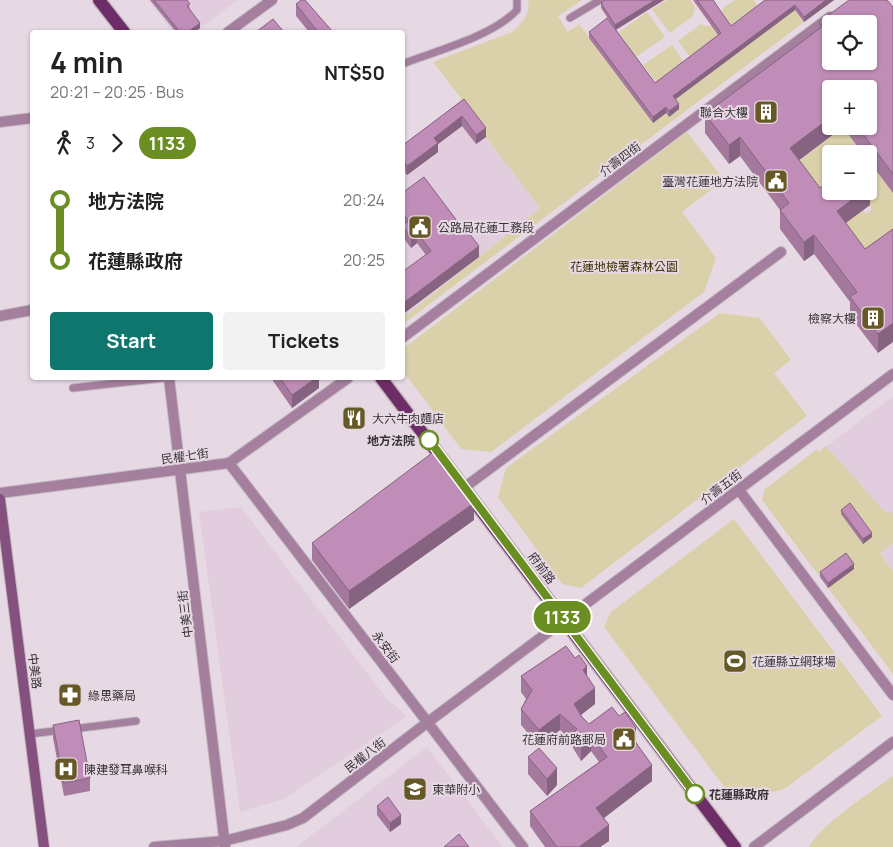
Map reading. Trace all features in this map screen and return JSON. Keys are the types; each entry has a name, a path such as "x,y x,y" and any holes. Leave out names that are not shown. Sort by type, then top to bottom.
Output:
{"main road":[{"path":"100,0 122,30"},
{"name":"府前路","path":"383,380 735,847"}],"street":[{"path":"231,30 272,0"},
{"name":"介壽四街","path":"405,336 837,12"},
{"path":"0,122 30,118"},
{"path":"465,487 782,252"},
{"path":"0,316 30,310"},
{"name":"介壽五街","path":"565,621 893,374"},
{"name":"中美三街","path":"169,380 225,844"},
{"name":"民權七街","path":"0,493 229,463 345,380"},
{"name":"永安街","path":"229,463 523,847"},
{"path":"739,490 893,695"},
{"name":"中美路","path":"0,499 44,847"},
{"name":"民權八街","path":"154,847 225,844 304,818 428,722 565,621"},
{"path":"754,847 893,742"}],"lane":[{"path":"405,63 498,26 518,10 517,0"},
{"path":"570,18 600,0"},
{"path":"74,388 145,380"},
{"path":"30,734 136,721"}],"shaded area":[{"path":"148,0 238,0 198,30 171,30"},
{"name":"公路局花蓮工務段","path":"460,103 540,208 405,316 405,143 407,145"},
{"path":"893,396 893,571 880,553 889,546 819,452"},
{"path":"241,507 386,698 407,716 284,799 240,812 199,512"},
{"name":"東華附小","path":"427,747 503,847 296,847"}],"green space":[{"path":"528,0 582,0 558,16 568,32 579,24 653,123 663,109 669,116 673,101 793,11 787,0 804,22 405,322 405,316 540,208 460,103 463,101 433,62 512,32 525,18 529,5"},
{"path":"667,0 690,0 695,6 693,16 670,33 652,9"},
{"path":"735,0 754,0 760,9 731,31 722,17 723,8"},
{"path":"647,12 665,37 636,57 619,32"},
{"path":"701,24 712,26 721,39 692,60 678,41"},
{"path":"672,45 686,65 659,86 643,65"},
{"name":"花蓮地檢署森林公園","path":"687,132 724,180 682,212 716,258 704,292 491,452 461,449 405,374 405,347"},
{"path":"832,135 849,135 856,145 822,145 822,200 825,200 820,207 790,167"},
{"path":"877,172 893,193 893,248 865,268 837,229 863,210 866,214 872,209 866,200 877,200"},
{"path":"720,313 760,318 791,360 774,373 807,416 581,588 562,584 498,497 506,468"},
{"name":"花蓮縣立網球場","path":"826,446 884,511 893,513 893,543 880,553 893,571 893,674 762,500 764,490 817,449 819,452"},
{"name":"花蓮縣立網球場","path":"734,519 882,716 786,788 762,794 738,791 731,796 604,627 611,612"},
{"path":"893,776 893,847 809,847 815,838 835,818"}],"building":[{"path":"154,0 187,0 190,4 187,6 200,23 191,30 178,30"},
{"path":"301,0 305,0 331,30 316,30 296,4"},
{"path":"605,0 655,0 615,25 601,3"},
{"path":"697,0 713,0 731,26 765,0 826,0 804,17 795,5 673,96 679,104 669,111 666,107 653,117 589,32 607,18 655,83 721,33"},
{"path":"849,0 887,0 893,7 893,174 877,153 877,145 871,145 864,135 877,135 877,80 822,80 822,124 790,148 820,188 822,187 822,200 851,200 837,211 865,249 893,229 893,323 878,334 850,297 857,292 814,235 804,242 780,210 789,203 740,137 729,145 705,114 822,27 822,70 877,70 877,15 829,15"},
{"path":"273,19 282,30 259,30"},
{"path":"464,99 486,128 476,135 462,116 434,138 438,143 407,166 405,163 405,143"},
{"path":"424,177 467,234 469,233 479,246 405,302 405,270 431,251 417,232 411,237 405,229 405,223 409,221 405,216 405,191"},
{"path":"281,380 313,380 292,395"},
{"path":"436,450 474,503 349,591 312,543"},
{"path":"850,503 872,533 863,539 841,510"},
{"path":"846,553 854,564 828,583 820,572"},
{"path":"566,646 575,658 579,655 587,666 583,670 595,688 574,704 582,717 589,724 612,707 619,716 625,712 636,728 629,733 652,765 596,808 609,825 579,847 557,847 530,811 607,757 591,735 581,745 573,733 577,729 560,714 539,730 521,709 532,690 521,676"},
{"path":"79,720 90,778 64,783 53,725"},
{"path":"539,748 557,768 547,779 528,757"},
{"path":"388,797 401,815 390,823 377,806"},
{"path":"459,834 469,847 444,847"}],"bus line":[{"name":"1133","path":"429,440 695,794"}],"place":[{"name":"聯合大樓","path":"766,112"},
{"name":"臺灣花蓮地方法院","path":"776,181"},
{"name":"公路局花蓮工務段","path":"420,227"},
{"name":"檢察大樓","path":"873,318"},
{"name":"大六牛肉麵店","path":"354,418"},
{"name":"地方法院","path":"429,440"},
{"name":"花蓮縣立網球場","path":"735,661"},
{"name":"綠思藥局","path":"70,695"},
{"name":"花蓮府前路郵局","path":"624,739"},
{"name":"陳建發耳鼻喉科","path":"66,769"},
{"name":"東華附小","path":"415,789"},
{"name":"花蓮縣政府","path":"695,794"}]}
